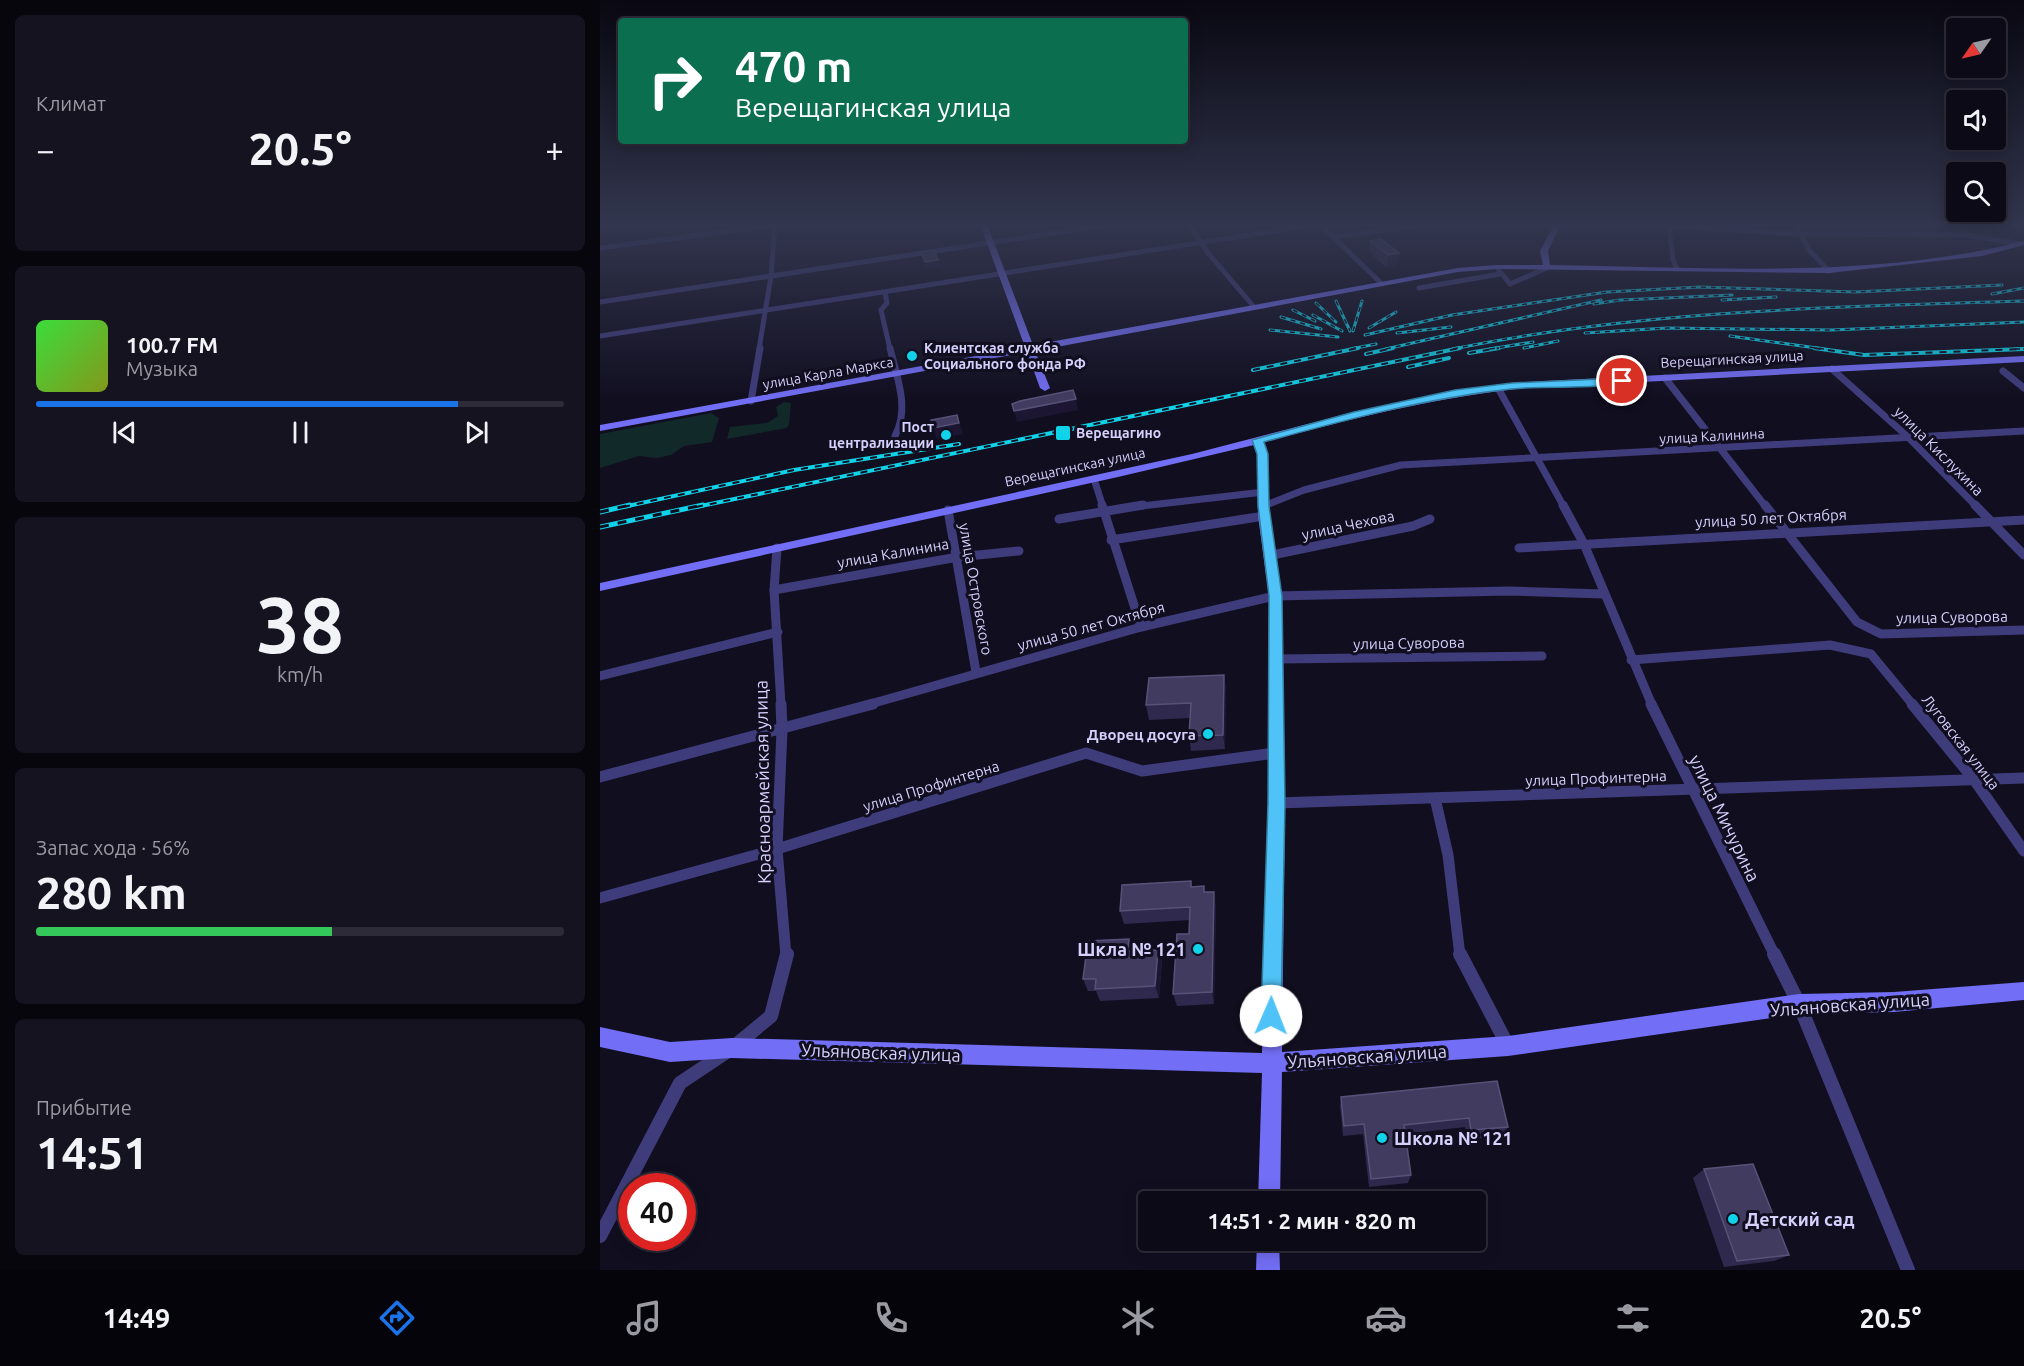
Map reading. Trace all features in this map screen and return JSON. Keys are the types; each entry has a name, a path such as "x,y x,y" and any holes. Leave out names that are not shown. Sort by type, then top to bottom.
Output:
{"main road":[{"path":"1004,283 1045,388"},
{"name":"улица Карла Маркса","path":"600,428 898,375 1386,283"},
{"name":"Верещагинская улица","path":"600,587 1094,479 1406,403 1498,388 2024,358"},
{"path":"1258,440 1262,454 1264,505 1272,555 1276,659 1276,803 1269,1191"},
{"name":"Ульяновская улица","path":"600,1037 670,1052 732,1048 1270,1063 1508,1046 1800,1004 1894,1002 2024,992"},
{"path":"1268,1251 1268,1270"}],"street":[{"path":"600,302 723,283"},
{"path":"751,401 770,283"},
{"path":"600,336 938,283"},
{"path":"1235,283 1254,308"},
{"path":"1419,288 1441,283"},
{"path":"885,292 886,304 881,310 898,375 904,414 895,436"},
{"name":"улица Кислухина","path":"1832,369 1908,437 2024,555"},
{"path":"2003,371 2024,388"},
{"path":"1665,378 1788,532"},
{"name":"улица Мичурина","path":"1498,388 1584,544 1631,660 1692,790 1800,1004 1908,1270"},
{"name":"улица Калинина","path":"1264,505 1304,490 1401,465 2024,431"},
{"path":"1094,479 1105,511 1111,540 1140,627"},
{"path":"1059,519 1105,511 1264,505"},
{"path":"1111,540 1264,505"},
{"name":"улица Островского","path":"948,510 958,557 976,672"},
{"name":"улица Чехова","path":"1272,555 1413,526 1430,519"},
{"name":"улица 50 лет Октября","path":"1519,548 2024,519"},
{"name":"улица Суворова","path":"1788,532 1857,622 1881,634 2024,630"},
{"name":"Красноармейская улица","path":"600,1236 680,1083 732,1048 771,1016 787,952 777,849 782,730 774,590 777,548"},
{"name":"улица Калинина","path":"774,590 958,557 1019,551"},
{"name":"улица 50 лет Октября","path":"600,777 782,730 976,672 1140,627 1275,596 1510,591 1603,594"},
{"path":"600,676 778,632"},
{"name":"Луговская улица","path":"1631,660 1830,645 1871,654 1975,781 2024,851"},
{"name":"улица Суворова","path":"1276,659 1542,656"},
{"name":"улица Профинтерна","path":"600,898 777,849 1086,753 1142,771 1275,753"},
{"name":"улица Профинтерна","path":"1276,803 2024,778"},
{"path":"1435,798 1448,855 1460,956 1508,1046"}],"green space":[{"path":"784,402 791,403 787,428 727,439 730,427 767,423 778,416 776,407"},
{"path":"711,413 719,418 712,442 684,446 671,455 657,458 639,456 600,468 600,434"}],"building":[{"path":"1073,390 1076,399 1014,411 1012,404 1020,401"},
{"path":"957,415 959,423 933,428 931,420"},
{"name":"Дворец досуга","path":"1224,675 1223,735 1189,736 1191,703 1146,705 1149,678"},
{"path":"1191,881 1191,887 1204,886 1204,892 1214,892 1212,992 1173,994 1177,934 1189,934 1190,907 1120,911 1122,885"},
{"path":"1129,939 1128,951 1158,950 1155,986 1095,989 1096,979 1083,979 1088,941"},
{"name":"Школа № 121","path":"1497,1081 1508,1127 1471,1130 1469,1118 1404,1125 1411,1175 1371,1179 1364,1124 1344,1126 1341,1097"},
{"name":"Детский сад","path":"1753,1164 1789,1255 1737,1261 1704,1169"}],"railway":[{"path":"1365,335 1452,315 1607,292 1700,287 1855,292 2002,285"},
{"path":"1992,294 2024,288"},
{"path":"1594,304 1620,300 1732,295"},
{"path":"1722,300 1776,297"},
{"path":"1386,349 1601,300"},
{"path":"1336,301 1350,331"},
{"path":"1353,331 1362,301"},
{"path":"1453,349 1524,336 1666,318 1809,309 2024,301"},
{"path":"1316,303 1336,322"},
{"path":"1293,310 1315,321"},
{"path":"1369,328 1396,312"},
{"path":"1313,315 1342,331"},
{"path":"1281,317 1321,329"},
{"path":"1585,333 1667,328 1831,330 2024,322"},
{"path":"1397,333 1451,327"},
{"path":"1270,330 1338,337"},
{"path":"1730,336 1824,349"},
{"path":"1524,348 1558,341"},
{"path":"1490,349 1533,342"},
{"path":"1351,349 1376,344"},
{"path":"1253,370 1358,348"},
{"path":"1366,354 1393,348"},
{"path":"696,507 1460,348"},
{"path":"1469,353 1499,348"},
{"path":"1814,348 1864,355 2024,349 2015,349"},
{"path":"1408,367 1449,358"},
{"path":"623,507 794,470 959,444"},
{"path":"600,512 630,505"},
{"path":"600,527 703,505"}],"place":[{"name":"Клиентская служба Социального фонда РФ","path":"912,356"},
{"name":"Верещагино","path":"1063,433"},
{"name":"Пост централизации","path":"946,435"},
{"name":"Дворец досуга","path":"1208,734"},
{"name":"Шкла № 121","path":"1198,949"},
{"name":"Школа № 121","path":"1382,1138"},
{"name":"Детский сад","path":"1733,1219"}],"route":[{"path":"1271,1016 1276,803 1275,596 1272,555 1264,516 1262,454 1258,440 1354,415 1455,393 1512,386 1622,381"}]}
